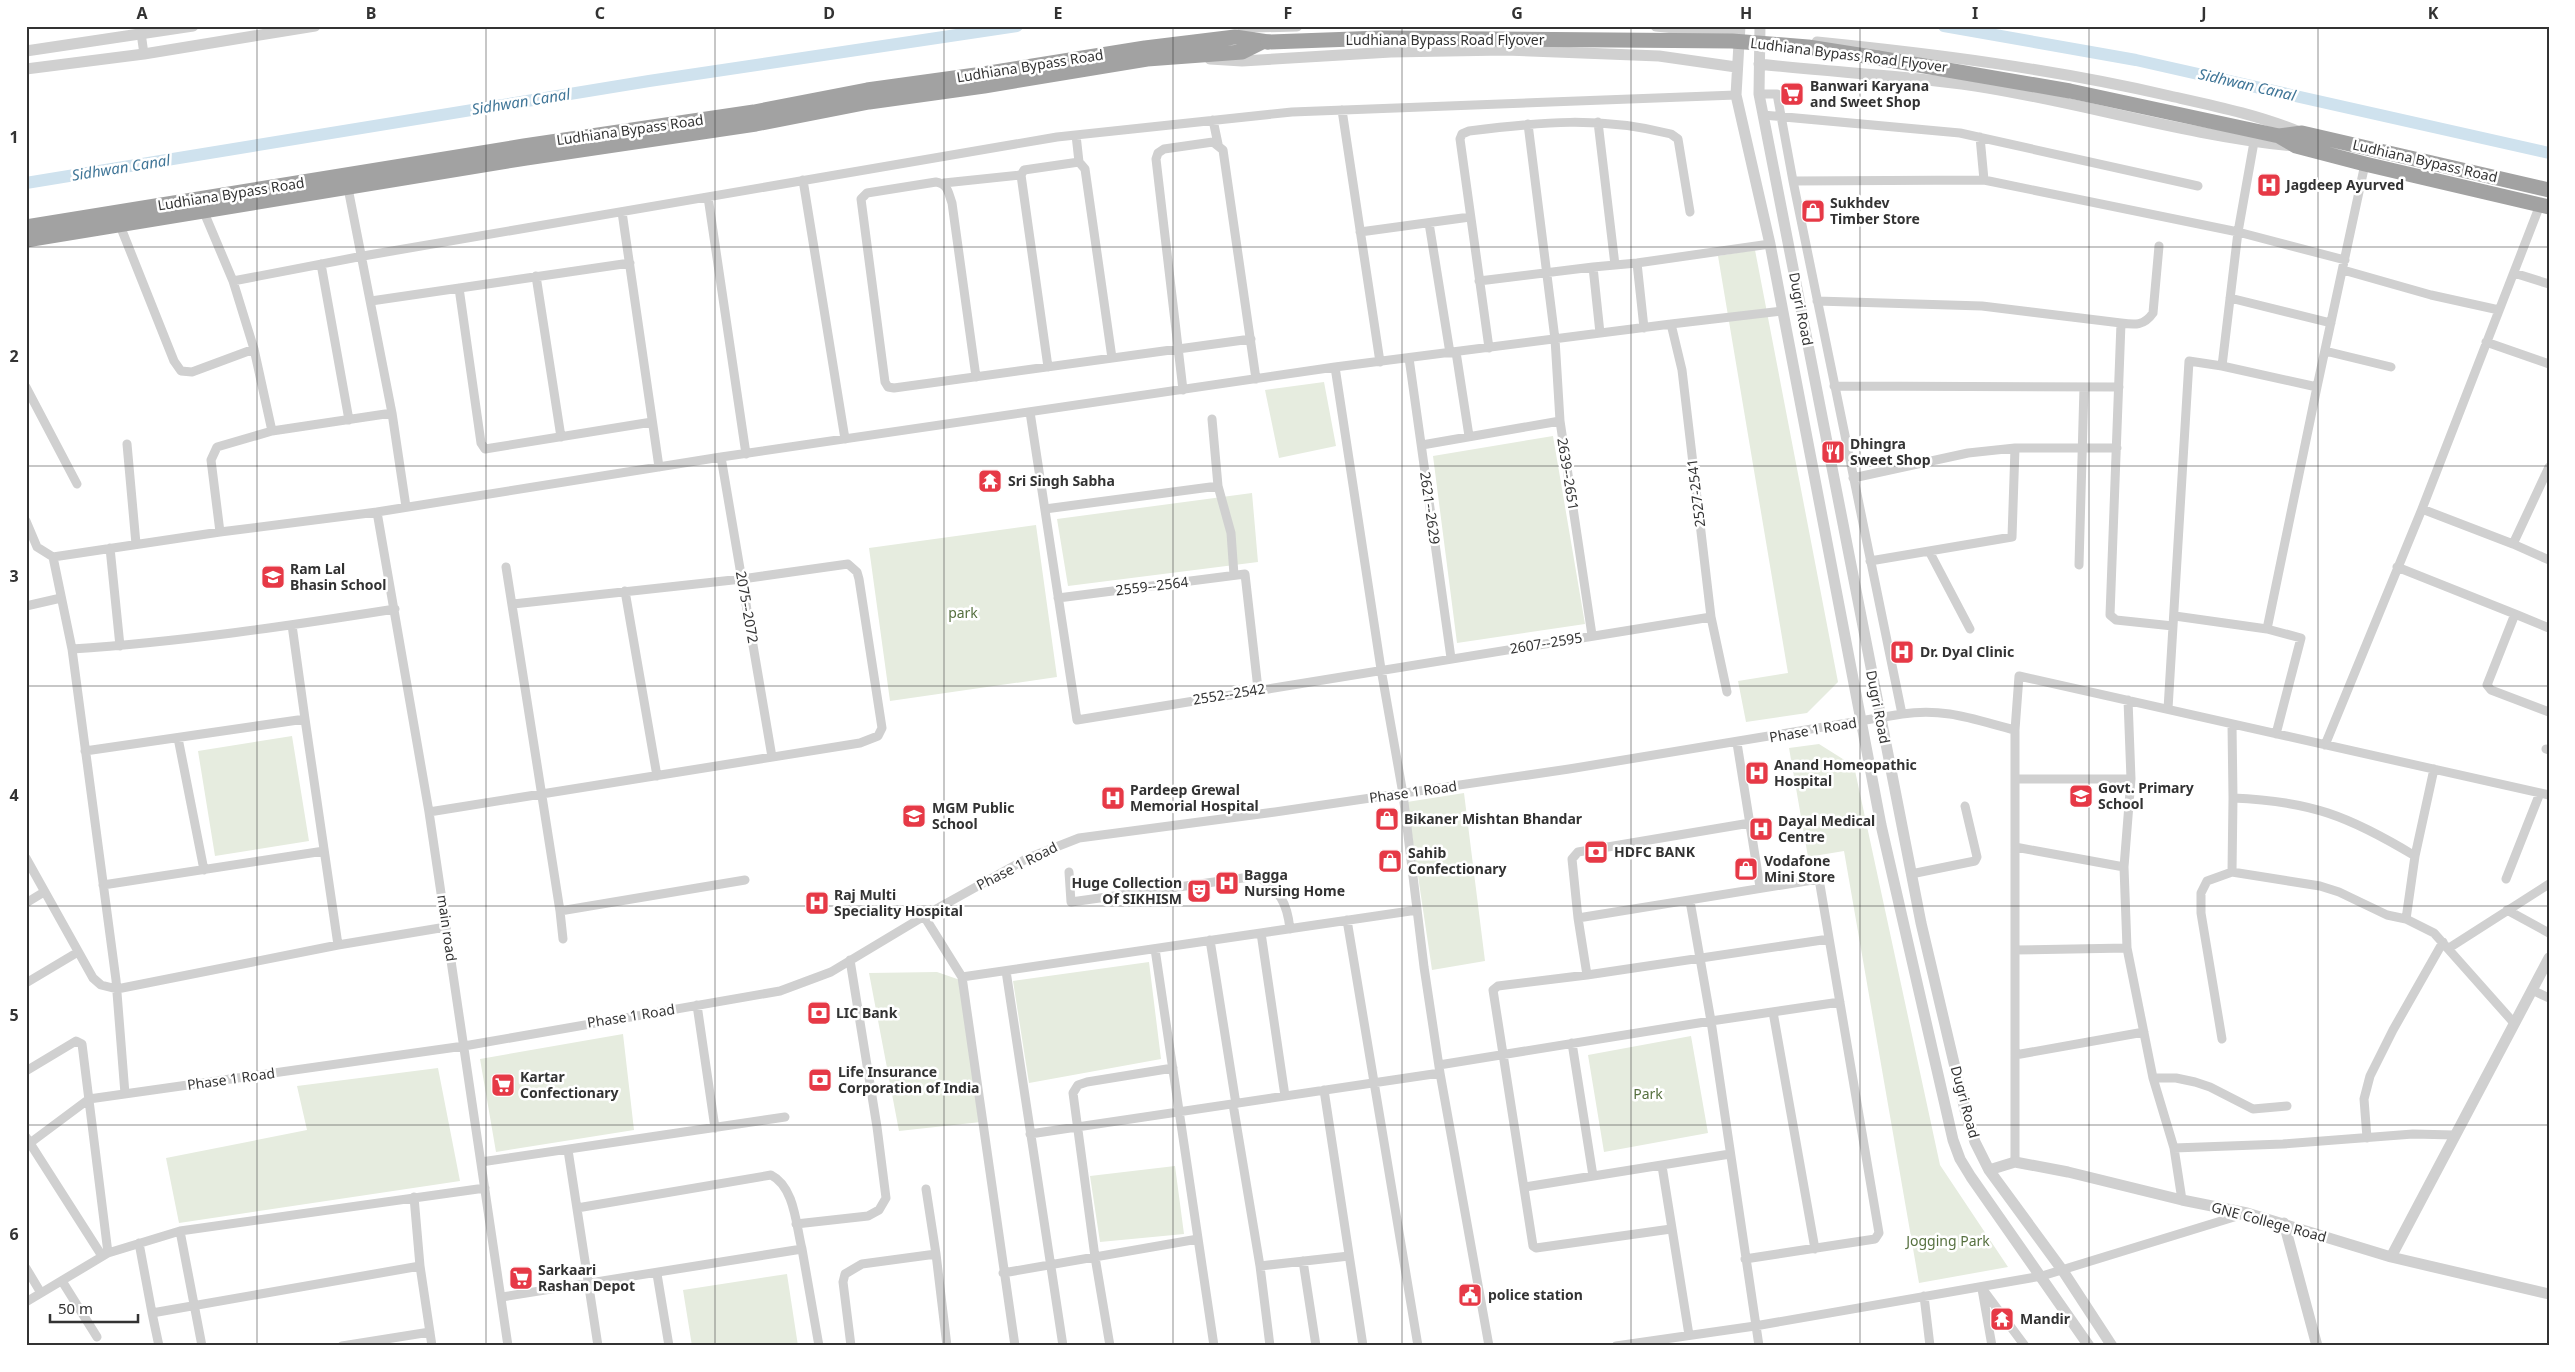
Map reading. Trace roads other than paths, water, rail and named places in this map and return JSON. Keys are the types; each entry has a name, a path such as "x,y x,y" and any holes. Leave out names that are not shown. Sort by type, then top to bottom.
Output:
{"highway":[{"name":"Ludhiana Bypass Road Flyover","path":"1235,37 1265,42 1381,38 1732,41 1808,47 1949,68 2070,90 2299,140"},
{"name":"Ludhiana Bypass Road","path":"26,227 524,146 754,112 867,90 983,74 1145,48 1235,37"},
{"name":"Ludhiana Bypass Road Flyover","path":"1206,56 1242,52 1265,42"},
{"name":"Ludhiana Bypass Road","path":"26,240 119,223 756,124 868,102 1147,60 1206,56"},
{"name":"Ludhiana Bypass Road","path":"2299,140 2365,164 2545,206"},
{"name":"Ludhiana Bypass Road","path":"2299,140 2549,190"}],"street":[{"path":"26,51 141,30 193,26"},
{"path":"26,69 144,54 315,26"},
{"path":"1235,37 1254,27 1297,26"},
{"path":"1656,26 1759,32 1962,58 2085,77 2269,119 2299,140"},
{"path":"141,30 144,54"},
{"name":"Dugri Road","path":"1739,31 1736,95 1770,244 1881,825 1953,1140 1964,1165 2089,1346"},
{"name":"Dugri Road","path":"1759,32 1759,94 1763,115 1911,874 1966,1114 1975,1142 1989,1170 2063,1271 2112,1346"},
{"path":"1206,56 1212,60 1242,61 1392,52 1504,50 1659,56 1736,67"},
{"path":"1759,64 1934,80 1988,88 2254,142 2299,140"},
{"path":"1759,94 1776,94 1902,714"},
{"path":"233,281 362,256 1076,135 1292,112 1736,95"},
{"path":"1342,110 1380,362"},
{"path":"1763,115 1960,133 2198,186"},
{"path":"1213,120 1218,144 1223,150 1256,379"},
{"path":"1598,122 1614,265"},
{"path":"1489,348 1460,136 1469,131 1528,124 1598,122 1666,132 1678,139 1690,212"},
{"path":"1528,124 1555,339 1560,421"},
{"path":"1076,135 1079,162 1085,169 1112,358"},
{"path":"1980,138 1984,180"},
{"path":"1183,390 1180,348 1156,159 1158,153 1164,149 1213,142 1218,144"},
{"path":"2222,366 2238,232 2254,142"},
{"path":"1079,162 1024,170 1021,174 944,183 936,182 867,193 862,199 885,382 888,387 894,388 1251,339"},
{"path":"2267,629 2365,164"},
{"path":"1021,174 1048,367"},
{"path":"803,180 844,439"},
{"path":"1793,181 1984,180 2238,232 2345,260"},
{"path":"944,183 952,203 976,377"},
{"path":"348,188 392,413 406,507"},
{"path":"708,197 746,454"},
{"path":"2325,745 2422,509 2514,272 2545,206"},
{"path":"203,210 233,281 254,349 272,432"},
{"path":"622,212 659,467"},
{"path":"1360,232 1470,217"},
{"path":"1429,222 1469,436"},
{"path":"119,223 174,361 181,371 192,372 254,349"},
{"path":"1479,281 1637,263 1770,244"},
{"path":"1818,301 1982,306 2138,325 2149,319 2153,313 2159,246"},
{"path":"371,301 630,263"},
{"path":"1637,263 1644,328"},
{"path":"321,264 349,420"},
{"path":"1593,267 1600,333"},
{"path":"2343,270 2431,295 2499,310"},
{"path":"2514,272 2549,284"},
{"path":"536,276 561,437"},
{"path":"458,288 483,447 485,449 652,422"},
{"path":"2230,298 2331,323"},
{"path":"26,521 37,547 53,556 377,512 721,457 1256,379 1453,352 1782,311"},
{"path":"2121,323 2110,615 2116,620 2173,626"},
{"name":"2527-2541","path":"1671,324 1682,370 1711,617 1727,692"},
{"path":"2486,342 2549,364"},
{"path":"2325,351 2391,367"},
{"name":"2621--2629","path":"1409,358 1451,658"},
{"path":"2168,709 2189,361 2222,366 2317,387"},
{"path":"1335,368 1381,669 1403,794 1439,1069 1489,1346"},
{"path":"1834,386 2119,387"},
{"path":"26,387 77,484"},
{"path":"2079,565 2084,387"},
{"path":"1030,412 1058,598"},
{"path":"220,532 211,455 220,445 272,432 392,413"},
{"path":"1212,419 1218,486 1231,533 1234,575"},
{"name":"2639--2651","path":"1422,445 1560,421 1592,636"},
{"path":"127,444 136,544"},
{"path":"1853,478 1968,453 2015,448 2117,448"},
{"path":"1870,562 2012,537 2015,448"},
{"name":"2075--2072","path":"721,457 772,757"},
{"path":"2513,544 2549,467"},
{"path":"1045,510 1218,486"},
{"path":"2422,509 2549,560"},
{"name":"main road","path":"377,512 430,812 508,1346"},
{"path":"110,548 120,646"},
{"path":"1929,551 1970,628"},
{"path":"53,556 72,649 117,989 125,1094"},
{"path":"430,812 860,743 878,736 882,728 859,579 853,568 842,563 742,579 513,604"},
{"path":"506,567 563,940"},
{"path":"2397,567 2549,628"},
{"name":"2559--2564","path":"1058,598 1245,574 1258,689"},
{"path":"625,591 657,776"},
{"path":"26,606 61,598"},
{"name":"2552--2542","path":"1058,598 1077,720 1381,669"},
{"path":"72,649 120,646 292,625 395,609"},
{"path":"2515,614 2488,688 2549,712"},
{"path":"2175,616 2267,629 2297,636 2302,642 2276,734"},
{"name":"2607--2595","path":"1381,669 1711,617"},
{"path":"292,625 338,945"},
{"path":"2015,1162 2015,730 2019,676 2544,794 2506,879"},
{"path":"2128,700 2131,779 2124,867 2127,948 2153,1078 2174,1148 2182,1200"},
{"name":"Phase 1 Road","path":"89,1099 464,1046 697,1006 788,988 831,972 924,916 1028,858 1078,838 1403,794 1737,743 1927,711 1946,712 2015,730"},
{"path":"85,751 305,719"},
{"path":"2232,724 2232,872"},
{"path":"178,738 204,870"},
{"path":"1737,743 1760,887"},
{"path":"2406,919 2415,856 2434,769"},
{"path":"2015,779 2131,779"},
{"path":"2233,798 2307,806 2340,816 2369,828 2415,856"},
{"path":"1911,874 1975,861 1977,858 1965,806"},
{"path":"1587,975 1578,918 1572,859 1578,852 1750,823"},
{"path":"2015,847 2124,867"},
{"path":"103,886 324,851"},
{"path":"26,858 78,952 97,982 117,989 338,945 446,927"},
{"path":"1069,872 1071,902 1257,876 1275,888 1288,909 1290,929"},
{"path":"2222,1039 2201,913 2201,894 2206,881 2232,872 2281,882 2320,886 2339,892 2388,914 2406,919 2434,933 2514,1022"},
{"path":"1578,918 1690,901 1819,878 1879,1233 1875,1239 1746,1260"},
{"path":"560,911 745,880"},
{"path":"2367,1138 2364,1099 2370,1076 2393,1030 2446,945 2549,884"},
{"path":"26,903 44,892"},
{"path":"1690,901 1711,1021 1759,1346"},
{"path":"962,977 1417,910"},
{"path":"2507,910 2549,933"},
{"path":"924,916 962,977 1015,1346"},
{"path":"1347,920 1418,1346"},
{"path":"1261,933 1285,1096"},
{"path":"1671,1229 1534,1248 1505,1055 1493,996 1495,987 1700,959 1829,938"},
{"path":"1210,940 1260,1266 1270,1346"},
{"path":"2015,950 2127,948"},
{"path":"1155,949 1214,1346"},
{"path":"26,983 78,952"},
{"path":"2391,1257 2549,958"},
{"path":"796,1224 868,1216 879,1210 886,1198 877,1127 850,960"},
{"path":"1006,971 1063,1346"},
{"path":"2532,990 2549,998"},
{"path":"1030,1134 1180,1113 1374,1082 1572,1043 1840,1002"},
{"path":"697,1006 714,1128"},
{"path":"1773,1012 1815,1249"},
{"path":"2015,1055 2144,1032"},
{"path":"26,1071 79,1041 84,1052 105,1255"},
{"path":"1572,1043 1593,1176"},
{"path":"1110,1346 1076,1128 1073,1093 1078,1085 1173,1068"},
{"path":"2153,1078 2176,1078 2210,1086 2253,1109 2287,1106"},
{"path":"1324,1090 1364,1346"},
{"path":"89,1099 28,1140 105,1255"},
{"path":"481,1162 785,1117"},
{"path":"2174,1148 2414,1134 2454,1136"},
{"path":"568,1150 598,1346"},
{"path":"1525,1187 1730,1154"},
{"name":"GNE College Road","path":"1989,1170 2015,1162 2068,1172 2182,1200 2247,1213 2391,1257 2549,1294"},
{"path":"1662,1166 1688,1336"},
{"path":"577,1208 771,1175 778,1179 786,1189 796,1224 819,1346"},
{"path":"26,1302 105,1255 180,1231 485,1188"},
{"path":"926,1189 948,1346"},
{"path":"414,1197 420,1266 432,1346"},
{"path":"1616,1346 1755,1326 2042,1276 2247,1213"},
{"path":"2284,1223 2317,1346"},
{"path":"180,1231 202,1346"},
{"path":"1003,1273 1198,1239"},
{"path":"140,1243 159,1346"},
{"path":"502,1297 802,1250"},
{"path":"851,1346 843,1282 845,1274 862,1264 936,1254"},
{"path":"1260,1266 1349,1256"},
{"path":"1303,1261 1316,1346"},
{"path":"152,1313 420,1266"},
{"path":"26,1268 41,1293"},
{"path":"657,1274 669,1346"},
{"path":"62,1280 97,1337"},
{"path":"1981,1287 1992,1346"},
{"path":"1981,1287 2024,1346"},
{"path":"1924,1296 1930,1346"},
{"path":"342,1346 430,1332"}],"waterway":[{"name":"Sidhwan Canal","path":"26,183 649,81 1017,26"},
{"name":"Sidhwan Canal","path":"1944,26 2136,60 2549,153"}],"place":[{"name":"Banwari Karyana and Sweet Shop","path":"1792,94"},
{"name":"Jagdeep Ayurved","path":"2269,185"},
{"name":"Sukhdev Timber Store","path":"1813,211"},
{"name":"Dhingra Sweet Shop","path":"1833,452"},
{"name":"Sri Singh Sabha","path":"990,481"},
{"name":"Ram Lal Bhasin School","path":"273,577"},
{"name":"Dr. Dyal Clinic","path":"1902,652"},
{"name":"Anand Homeopathic Hospital","path":"1757,773"},
{"name":"Govt. Primary School","path":"2081,796"},
{"name":"Pardeep Grewal Memorial Hospital","path":"1113,798"},
{"name":"MGM Public School","path":"914,816"},
{"name":"Bikaner Mishtan Bhandar","path":"1387,819"},
{"name":"Dayal Medical Centre","path":"1761,829"},
{"name":"HDFC BANK","path":"1596,852"},
{"name":"Sahib Confectionary","path":"1390,861"},
{"name":"Vodafone Mini Store","path":"1746,869"},
{"name":"Bagga Nursing Home","path":"1227,883"},
{"name":"Huge Collection Of SIKHISM","path":"1199,891"},
{"name":"Raj Multi Speciality Hospital","path":"817,903"},
{"name":"LIC Bank","path":"819,1013"},
{"name":"Life Insurance Corporation of India","path":"820,1080"},
{"name":"Kartar Confectionary","path":"503,1085"},
{"name":"Sarkaari Rashan Depot","path":"521,1278"},
{"name":"police station","path":"1470,1295"},
{"name":"Mandir","path":"2002,1319"}],"park label":[{"name":"park","path":"963,613"},
{"name":"Park","path":"1648,1094"},
{"name":"Jogging Park","path":"1948,1241"}]}
